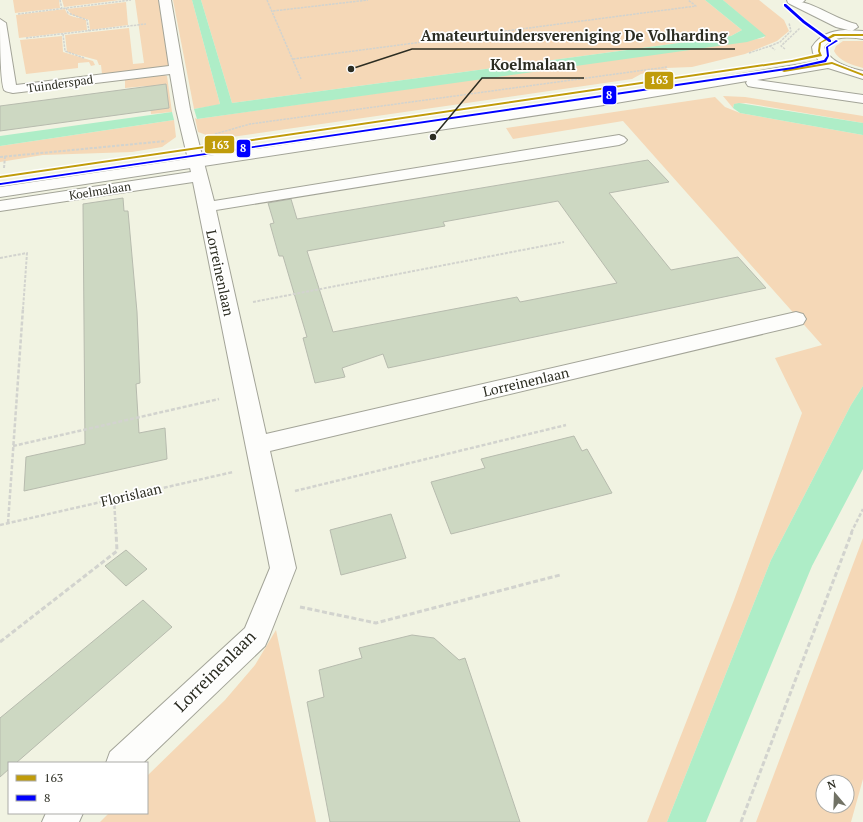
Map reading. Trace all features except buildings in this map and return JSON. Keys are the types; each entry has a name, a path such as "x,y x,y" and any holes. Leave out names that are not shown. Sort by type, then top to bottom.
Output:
{"street":[{"path":"165,0 184,116 196,162"},
{"path":"794,0 840,24 858,28"},
{"path":"794,0 808,17 834,35"},
{"name":"Tuinderspad","path":"0,23 4,41 10,88 20,89 176,69"},
{"path":"863,35 834,35 820,44 819,51 821,55 832,63 863,75"},
{"name":"Koelmalaan","path":"0,206 196,162 821,55"},
{"name":"Koelmalaan","path":"0,192 832,63"},
{"path":"730,80 775,85 863,99"},
{"path":"206,207 619,140"},
{"name":"Koelmalaan","path":"2,172 196,162"},
{"name":"Lorreinenlaan","path":"122,762 255,637 283,568 196,162"},
{"name":"Lorreinenlaan","path":"259,455 796,319"},
{"path":"58,822 66,814"}],"path":[{"path":"60,0 62,9"},
{"path":"16,14 131,0"},
{"path":"267,0 301,79"},
{"path":"273,11 368,0"},
{"path":"293,59 696,6 688,0"},
{"path":"66,8 68,14 87,20 89,31"},
{"path":"770,46 780,42 791,31 786,20"},
{"path":"4,41 169,22"},
{"path":"63,34 65,51 95,61 97,65 98,79"},
{"path":"2,172 5,156"},
{"path":"227,307 564,242"},
{"path":"0,258 27,253 8,523"},
{"path":"13,446 152,416 246,393"},
{"path":"268,497 566,425"},
{"name":"Florislaan","path":"0,525 114,499 259,455"},
{"path":"0,642 117,551 114,499"},
{"path":"741,822 850,536 863,509"},
{"path":"270,601 376,623 560,575"}],"shaded area":[{"path":"13,0 59,0 60,8 15,13"},
{"path":"62,0 120,0 64,7"},
{"path":"135,0 159,0 170,66 102,74 101,65 99,65 97,60 67,52 65,35 129,28 133,64 144,63"},
{"path":"173,0 192,0 220,104 218,105 194,109"},
{"path":"192,0 201,0 232,103 731,36 742,30 705,0 723,0 766,36 747,42 197,119 194,109 220,104"},
{"path":"201,0 705,0 742,30 731,36 232,103"},
{"path":"723,0 759,0 784,20 789,31 777,41 745,54 692,67 666,68 668,70 641,74 632,79 218,139 198,132 195,118 197,119 764,38 765,36"},
{"path":"126,2 128,25 90,30 89,20 72,15 67,9"},
{"path":"65,9 71,16 86,20 87,30 19,38 16,15"},
{"path":"62,36 63,52 93,61 95,65 91,66 89,62 78,63 78,68 26,74 20,40"},
{"path":"843,41 863,41 863,68 846,62 836,54 834,51 836,46"},
{"path":"164,75 167,76 172,112 151,114 147,86 125,88 125,80"},
{"path":"723,96 745,97 863,116 863,123 746,103 734,104 733,108"},
{"path":"715,97 725,107 740,113 863,135 863,386 851,405 771,560 667,822 647,822 734,600 802,413 775,358 822,345 623,121 513,139 506,128"},
{"path":"739,103 863,123 863,135 740,113 733,108 734,104"},
{"path":"172,112 174,120 0,146 0,136"},
{"path":"174,120 176,137 162,147 132,152 43,155 0,162 0,146"},
{"path":"863,386 863,469 812,566 706,822 667,822 771,560 851,405"},
{"path":"863,538 863,779 855,808 855,774 815,774 815,814 853,814 851,822 756,822"},
{"path":"276,630 316,822 100,822 108,814 148,814 148,775 225,700 255,665"}],"transit line":[{"name":"8","path":"785,5 804,22 830,41"},
{"name":"163","path":"0,177 792,61 821,55 819,51 820,43 834,35 863,35"},
{"name":"8","path":"1,184 793,68 825,61 828,56 827,47 837,41"},
{"name":"163","path":"784,71 832,63 863,75"}],"place":[{"name":"Amateurtuindersvereniging De Volharding","path":"351,69"},
{"name":"Koelmalaan","path":"433,137"}]}
